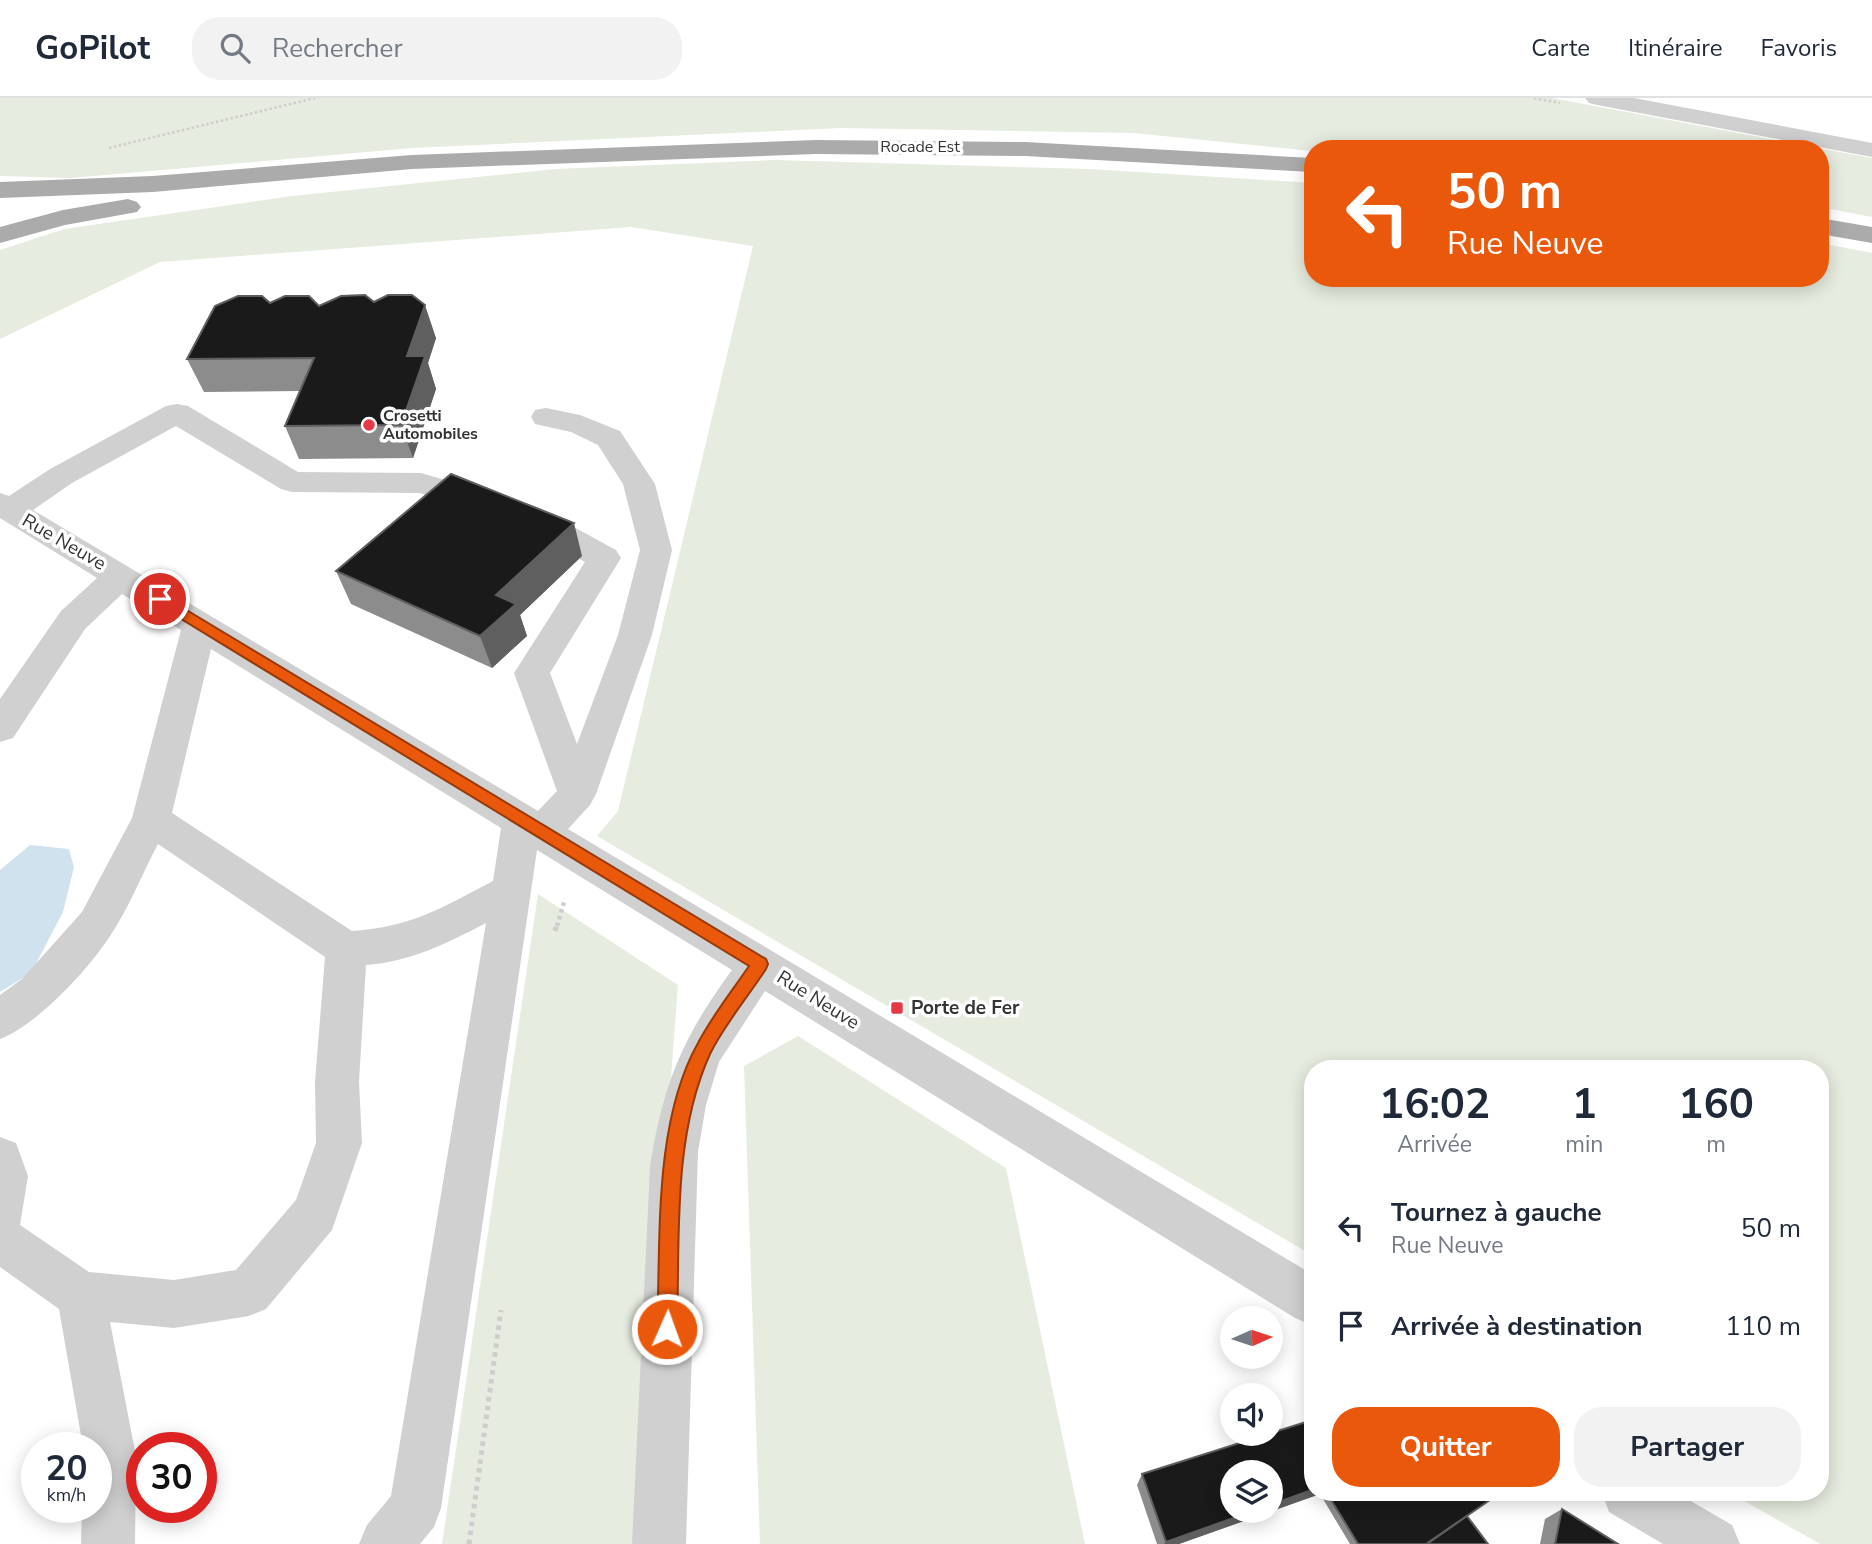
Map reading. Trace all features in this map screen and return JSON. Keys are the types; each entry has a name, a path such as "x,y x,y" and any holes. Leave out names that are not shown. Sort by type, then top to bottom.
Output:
{"main road":[{"name":"Rocade Est","path":"526,158 653,151 886,146 1051,150 1304,165"},
{"path":"0,190 85,188 386,164 526,158"},
{"path":"0,235 64,218 118,209 526,158"},
{"path":"1829,228 1872,235"}],"street":[{"path":"1597,98 1819,140"},
{"path":"1829,142 1872,150"},
{"path":"5,507 177,413 292,482 421,483 526,515 604,558 532,673 577,794"},
{"path":"386,1544 415,1508 510,891 532,826 577,794 635,635 656,550 639,484 609,438 580,424 546,417"},
{"name":"Rue Neuve","path":"5,507 121,575 1304,1296"},
{"path":"0,728 73,620 121,575"},
{"path":"0,1020 37,992 96,924 151,819 200,623"},
{"path":"151,819 346,949 386,946 434,931 510,891"},
{"path":"0,1239 81,1295 174,1304 248,1292 315,1214 339,1143 338,1082 346,949"},
{"path":"659,1544 673,1167 679,1126 689,1085 704,1048 760,964"},
{"path":"0,1158 5,1176 0,1218"},
{"path":"81,1295 110,1456 108,1544"},
{"path":"1641,1501 1713,1544"}],"path":[{"path":"106,149 314,98"}],"shaded area":[{"path":"0,98 1552,98 1776,140 1304,140 1304,150 1134,133 841,128 412,148 71,178 0,176"},
{"path":"1829,150 1872,158 1872,217 1829,209"},
{"path":"775,160 1090,169 1304,182 1304,287 1829,287 1829,245 1872,253 1872,1544 1820,1544 1744,1501 1829,1501 1829,1060 1304,1060 1304,1250 597,836 618,811 753,246 631,227 160,262 0,339 0,250 64,229 292,196 556,169"},
{"path":"538,894 678,985 636,1544 442,1544"},
{"path":"798,1036 1006,1168 1085,1544 760,1544 744,1066"}],"water":[{"path":"30,845 69,849 74,867 63,912 31,973 0,992 0,870"}],"building":[{"path":"365,295 374,302 388,295 412,295 425,305 407,356 425,356 401,425 285,426 314,358 187,359 215,306 238,296 262,296 270,303 285,296 309,296 319,306 341,296"},
{"path":"451,474 574,523 496,595 516,604 480,636 336,571"},
{"path":"1304,1423 1304,1493 1283,1500 1283,1460 1220,1460 1220,1523 1166,1542 1142,1474 1230,1446 1283,1446 1283,1429"},
{"path":"1332,1501 1488,1501 1426,1544 1358,1544"},
{"path":"1562,1509 1618,1544 1555,1544"},
{"path":"1467,1516 1488,1544 1427,1544"}],"place":[{"name":"Crosetti Automobiles","path":"369,425"},
{"name":"Porte de Fer","path":"897,1008"}],"route":[{"path":"160,599 760,964 704,1048 689,1085 673,1167 667,1329"}]}
